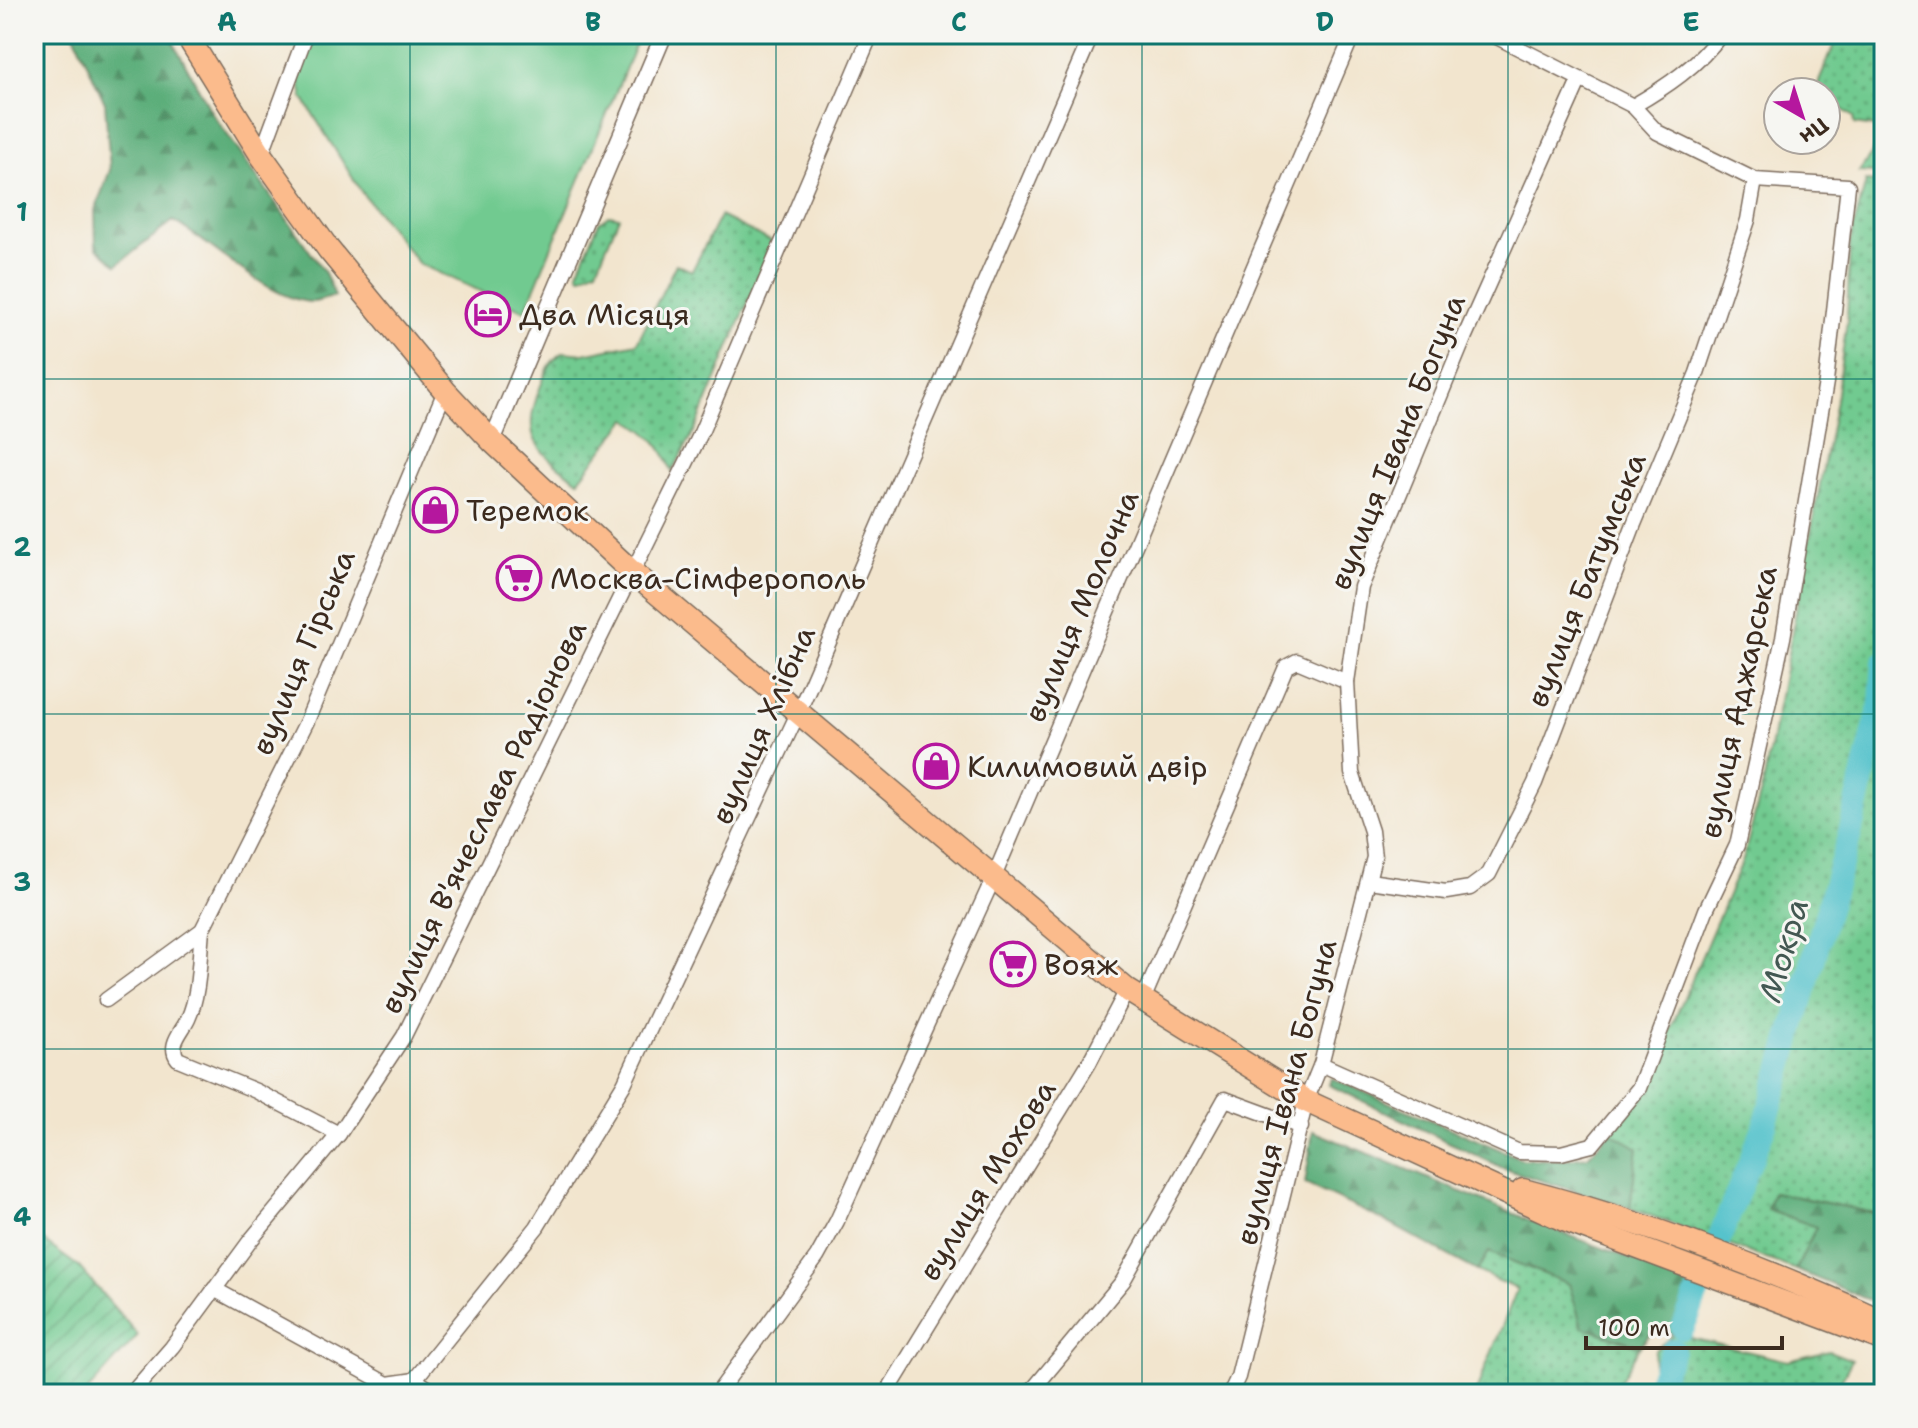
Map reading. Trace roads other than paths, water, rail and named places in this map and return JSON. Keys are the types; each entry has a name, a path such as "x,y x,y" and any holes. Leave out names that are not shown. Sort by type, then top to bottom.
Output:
{"highway":[{"path":"186,34 261,155 329,250 445,391 492,441 631,571 993,879 1135,995 1306,1101 1564,1220 1642,1252 1884,1340"},
{"path":"1479,1179 1572,1203 1792,1280 1884,1322"}],"street":[{"path":"261,155 306,34"},
{"path":"492,441 664,34"},
{"name":"вулиця В'ячеслава Радіонова","path":"131,1394 172,1347 214,1289 339,1134 404,1036 700,435 871,34"},
{"name":"вулиця Хлібна","path":"403,1394 537,1227 624,1084 799,711 1092,34"},
{"name":"вулиця Молочна","path":"717,1394 803,1277 837,1221 993,879 1353,34"},
{"path":"1491,34 1633,106 1657,132 1755,180"},
{"path":"1633,106 1660,91 1708,52 1721,34"},
{"name":"вулиця Івана Богуна","path":"1230,1394 1263,1284 1306,1101 1321,1064 1374,857 1371,831 1352,773 1347,682 1361,587 1459,350 1579,81"},
{"name":"вулиця Батумська","path":"1369,881 1446,892 1470,888 1489,874 1535,783 1634,524 1697,373 1748,220 1755,180"},
{"name":"вулиця Аджарська","path":"1321,1064 1519,1152 1561,1153 1592,1145 1639,1088 1701,923 1737,845 1783,638 1828,368 1848,186 1755,180"},
{"name":"вулиця Гірська","path":"339,1134 256,1091 178,1059 173,1053 192,1008 202,930 307,721 445,391"},
{"name":"вулиця Мохова","path":"886,1394 1089,1063 1135,995 1286,667 1297,661 1347,682"},
{"name":"вулиця Гірська","path":"106,1000 202,930"},
{"path":"1029,1394 1123,1281 1225,1099 1301,1127"},
{"path":"214,1289 387,1384 415,1380 437,1394"}],"water":[{"path":"1672,1353 1675,1360 1659,1394 1646,1394 1663,1360"}],"waterway":[{"name":"Мокра","path":"1683,1328 1765,1125 1849,837 1881,703 1884,663"},
{"path":"1653,1394 1673,1350"}],"place":[{"name":"Два Місяця","path":"488,314"},
{"name":"Теремок","path":"435,510"},
{"name":"Москва-Сімферополь","path":"519,578"},
{"name":"Килимовий двір","path":"936,766"},
{"name":"Вояж","path":"1013,964"}]}
